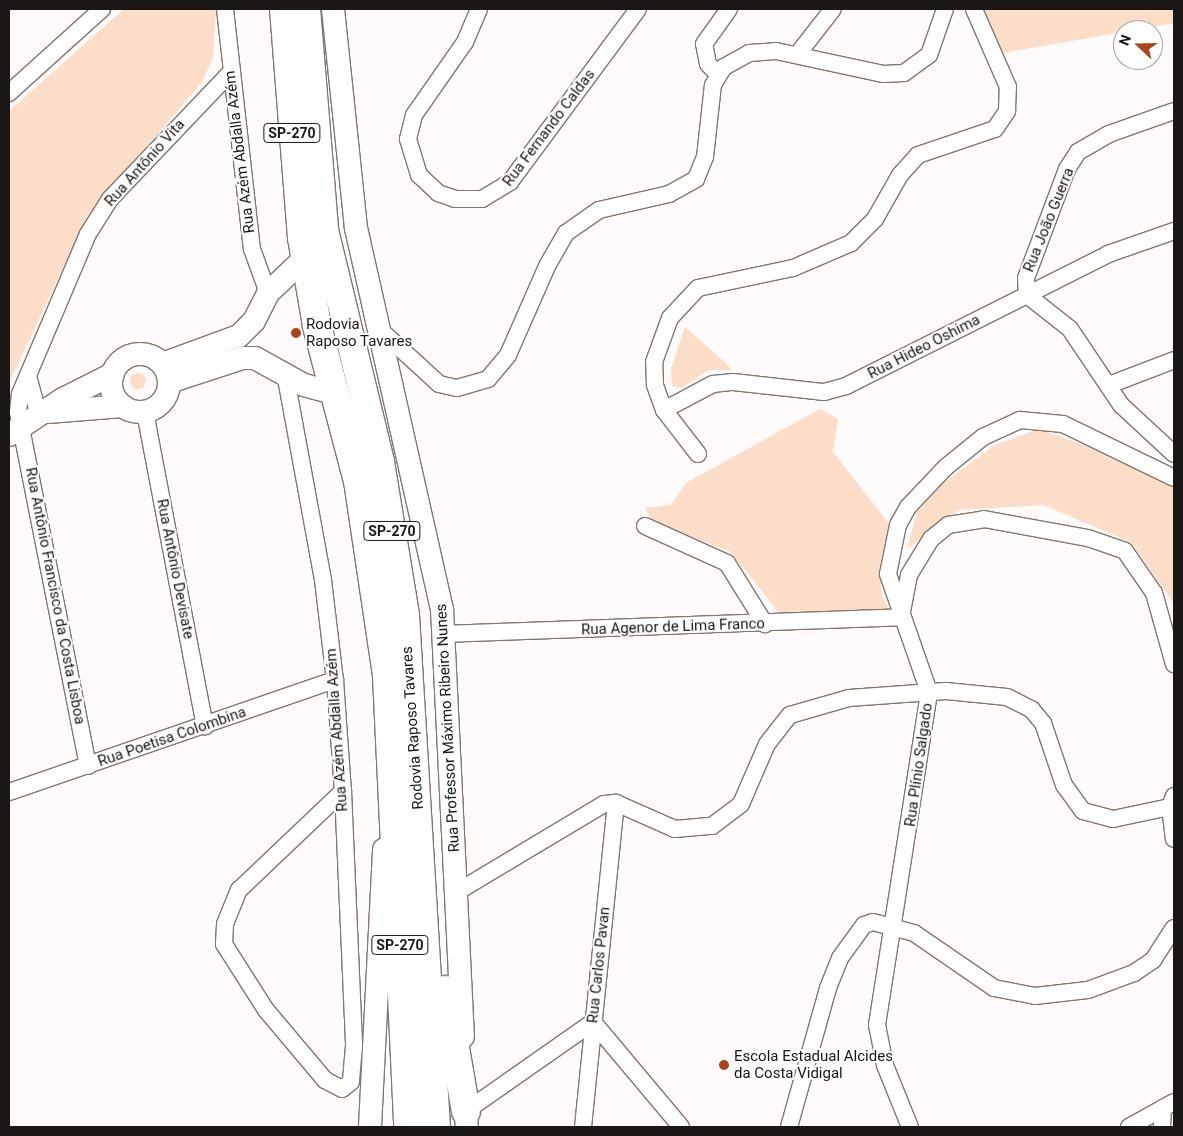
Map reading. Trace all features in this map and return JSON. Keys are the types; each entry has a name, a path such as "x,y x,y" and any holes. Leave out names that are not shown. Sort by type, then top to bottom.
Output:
{"highway":[{"name":"Rodovia Raposo Tavares","path":"284,9 306,257 333,393 358,481 377,592 392,763 408,1127"},
{"name":"Rodovia Raposo Tavares","path":"306,9 324,230 380,462 404,615 424,885 436,1127"},
{"path":"424,885 467,1119"}],"main road":[{"name":"Rua Professor Máximo Ribeiro Nunes","path":"333,9 345,152 376,326 426,526 444,634 467,1119"},
{"path":"165,373 239,336 254,321 268,293 306,257"},
{"path":"134,355 149,356 165,373 162,402 134,409 30,422 63,399 113,374 121,362 134,355"},
{"path":"165,373 244,358 265,362 285,373 333,393"},
{"path":"113,374 113,392 134,409"},
{"path":"370,1127 392,763"}],"street":[{"path":"9,94 102,9"},
{"name":"Rua Azém Abdalla Azém","path":"225,9 230,74 252,249 268,293"},
{"name":"Rua Fernando Caldas","path":"479,9 465,42 414,115 409,133 419,175 438,193 455,199 482,199 510,182 638,9"},
{"path":"718,74 708,64 704,44 729,9"},
{"path":"797,55 833,9"},
{"path":"376,326 440,384 457,388 488,379 508,356 547,266 566,232 599,210 669,194 696,179 705,157 710,97 718,74 749,53 797,55 883,74 904,73 929,55 945,9"},
{"path":"698,454 664,410 655,385 654,362 660,337 683,300 716,281 793,268 851,243 875,219 900,175 918,155 973,137 1002,122 1008,87 974,9"},
{"name":"Rua Antônio Vita","path":"30,422 18,403 27,374 88,234 110,199 230,74"},
{"name":"Rua João Guerra","path":"1174,111 1109,134 1078,152 1030,259 1027,295 1070,329 1121,405 1174,454"},
{"name":"Rua Hideo Oshima","path":"664,410 723,383 824,392 846,386 1108,254 1174,231"},
{"path":"1109,385 1174,360"},
{"name":"Rua Azém Abdalla Azém","path":"285,373 323,580 334,680 343,791 354,1046 353,1075 347,1088 337,1089 325,1080 266,1010 224,944 225,924 239,890 343,791"},
{"name":"Rua Antônio Devisate","path":"134,409 205,726"},
{"name":"Rua Plínio Salgado","path":"910,1127 878,1034 892,927 929,692 901,617 888,574 898,525 908,507 946,467 1008,424 1041,420 1063,424 1174,478"},
{"name":"Rua Antônio Francisco da Costa Lisboa","path":"30,422 88,766"},
{"path":"901,617 910,575 931,539 948,525 984,519 1088,538 1125,551 1154,593 1174,664"},
{"path":"645,526 727,563 765,624"},
{"name":"Rua Agenor de Lima Franco","path":"444,634 765,624 901,617"},
{"name":"Rua Poetisa Colombina","path":"9,792 334,680"},
{"path":"457,892 592,810 616,803 675,829 712,826 741,804 767,744 790,715 849,698 929,692 989,692 1032,710 1043,724 1064,785 1083,811 1113,819 1172,802 1174,839"},
{"name":"Rua Carlos Pavan","path":"583,1127 616,803"},
{"path":"789,1127 840,958 864,925 892,927 914,934 994,988 1035,996 1088,990 1134,972 1153,960 1174,928"},
{"path":"467,1119 593,1022 680,1127"},
{"path":"1129,1127 1169,1105"},
{"path":"1162,1127 1169,1105"}],"shaded area":[{"path":"124,9 216,9 213,58 202,82 88,215 9,383 9,111"},
{"path":"977,9 1174,9 1174,23 1163,25 1163,20 1113,20 1113,34 997,54"},
{"path":"685,327 732,370 709,370 682,388 672,386 671,369"},
{"path":"138,373 144,375 146,381 144,387 138,389 132,387 130,381 132,375"},
{"path":"820,409 838,419 833,452 890,525 881,575 881,593 890,611 779,613 731,552 653,522 645,508 671,505 686,483"},
{"path":"1039,429 1101,451 1174,488 1174,604 1132,543 1044,505 959,510 907,549 917,512 945,482 995,445"}],"place":[{"name":"Rodovia Raposo Tavares","path":"296,333"},
{"name":"Escola Estadual Alcides da Costa Vidigal","path":"724,1065"}]}
